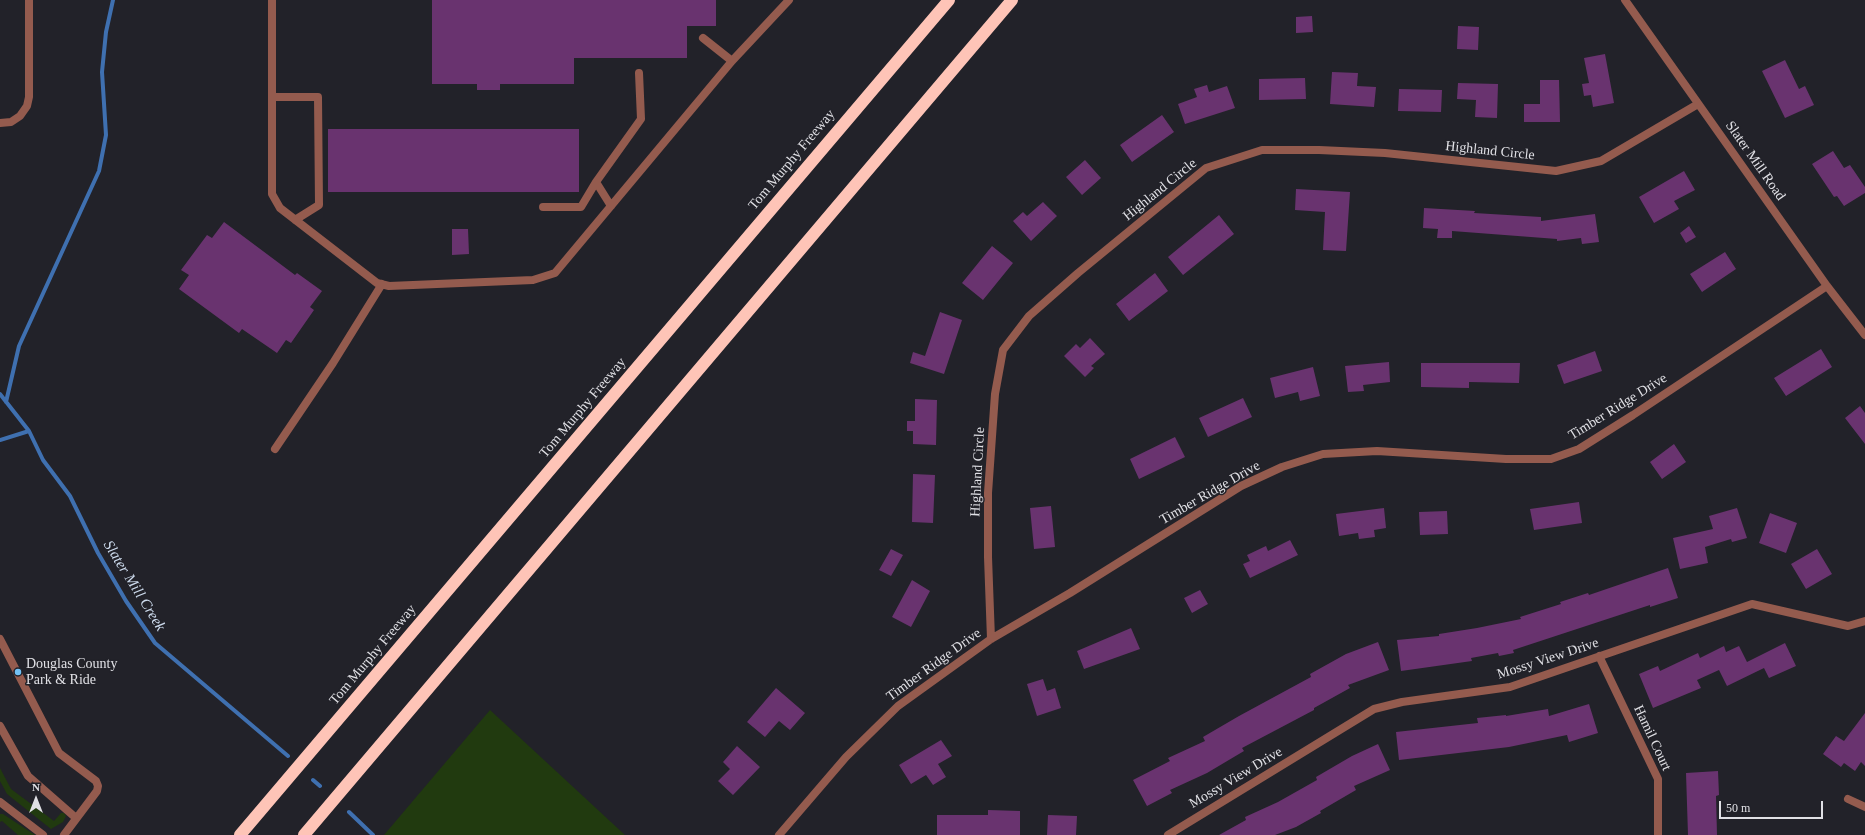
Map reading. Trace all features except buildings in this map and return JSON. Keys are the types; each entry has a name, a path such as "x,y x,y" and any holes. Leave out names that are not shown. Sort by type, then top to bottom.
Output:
{"highway":[{"name":"Tom Murphy Freeway","path":"240,835 949,0"},
{"path":"304,835 1012,0"}],"street":[{"path":"0,123 11,122 20,116 27,106 29,97 29,0"},
{"path":"272,0 272,194 280,208 295,220 377,282 389,286 533,280 555,273 732,61 789,0"},
{"name":"Slater Mill Road","path":"1625,0 1827,286 1865,335"},
{"path":"703,38 732,61"},
{"path":"543,207 581,207 596,182 641,120 640,73"},
{"path":"272,97 318,98 319,205 295,220"},
{"name":"Highland Circle","path":"991,639 988,557 988,493 995,394 1003,350 1029,316 1078,273 1206,168 1262,150 1319,150 1386,153 1556,171 1601,161 1698,104"},
{"path":"596,182 611,206"},
{"path":"275,449 333,363 382,284"},
{"name":"Timber Ridge Drive","path":"778,835 846,757 898,706 991,639 1070,593 1241,486 1282,467 1323,454 1377,451 1506,459 1551,458 1579,449 1827,286"},
{"name":"Mossy View Drive","path":"1168,835 1374,709 1402,702 1510,687 1752,604 1848,626 1865,621"},
{"path":"0,639 59,753 96,781 98,786 97,791 64,835"},
{"name":"Hamil Court","path":"1599,656 1658,779 1658,835"},
{"path":"0,726 28,776 76,818"},
{"path":"1848,799 1865,807"},
{"path":"0,802 43,835"}],"green space":[{"path":"490,710 625,835 384,835"},
{"path":"0,768 11,789 54,821 61,813 64,813 66,816 63,822 51,829 7,794 0,781"},
{"path":"0,814 3,814 35,835 18,835 2,821 0,822"}],"waterway":[{"path":"6,402 19,346 99,171 106,135 102,72 106,32 113,0"},
{"name":"Slater Mill Creek","path":"0,394 29,431 43,460 70,496 98,553 126,601 155,643 288,756"},
{"path":"0,440 29,431"},
{"name":"Slater Mill Creek","path":"313,780 320,786"},
{"name":"Slater Mill Creek","path":"349,812 373,835"}],"place":[{"name":"Douglas County Park & Ride","path":"18,672"}]}
